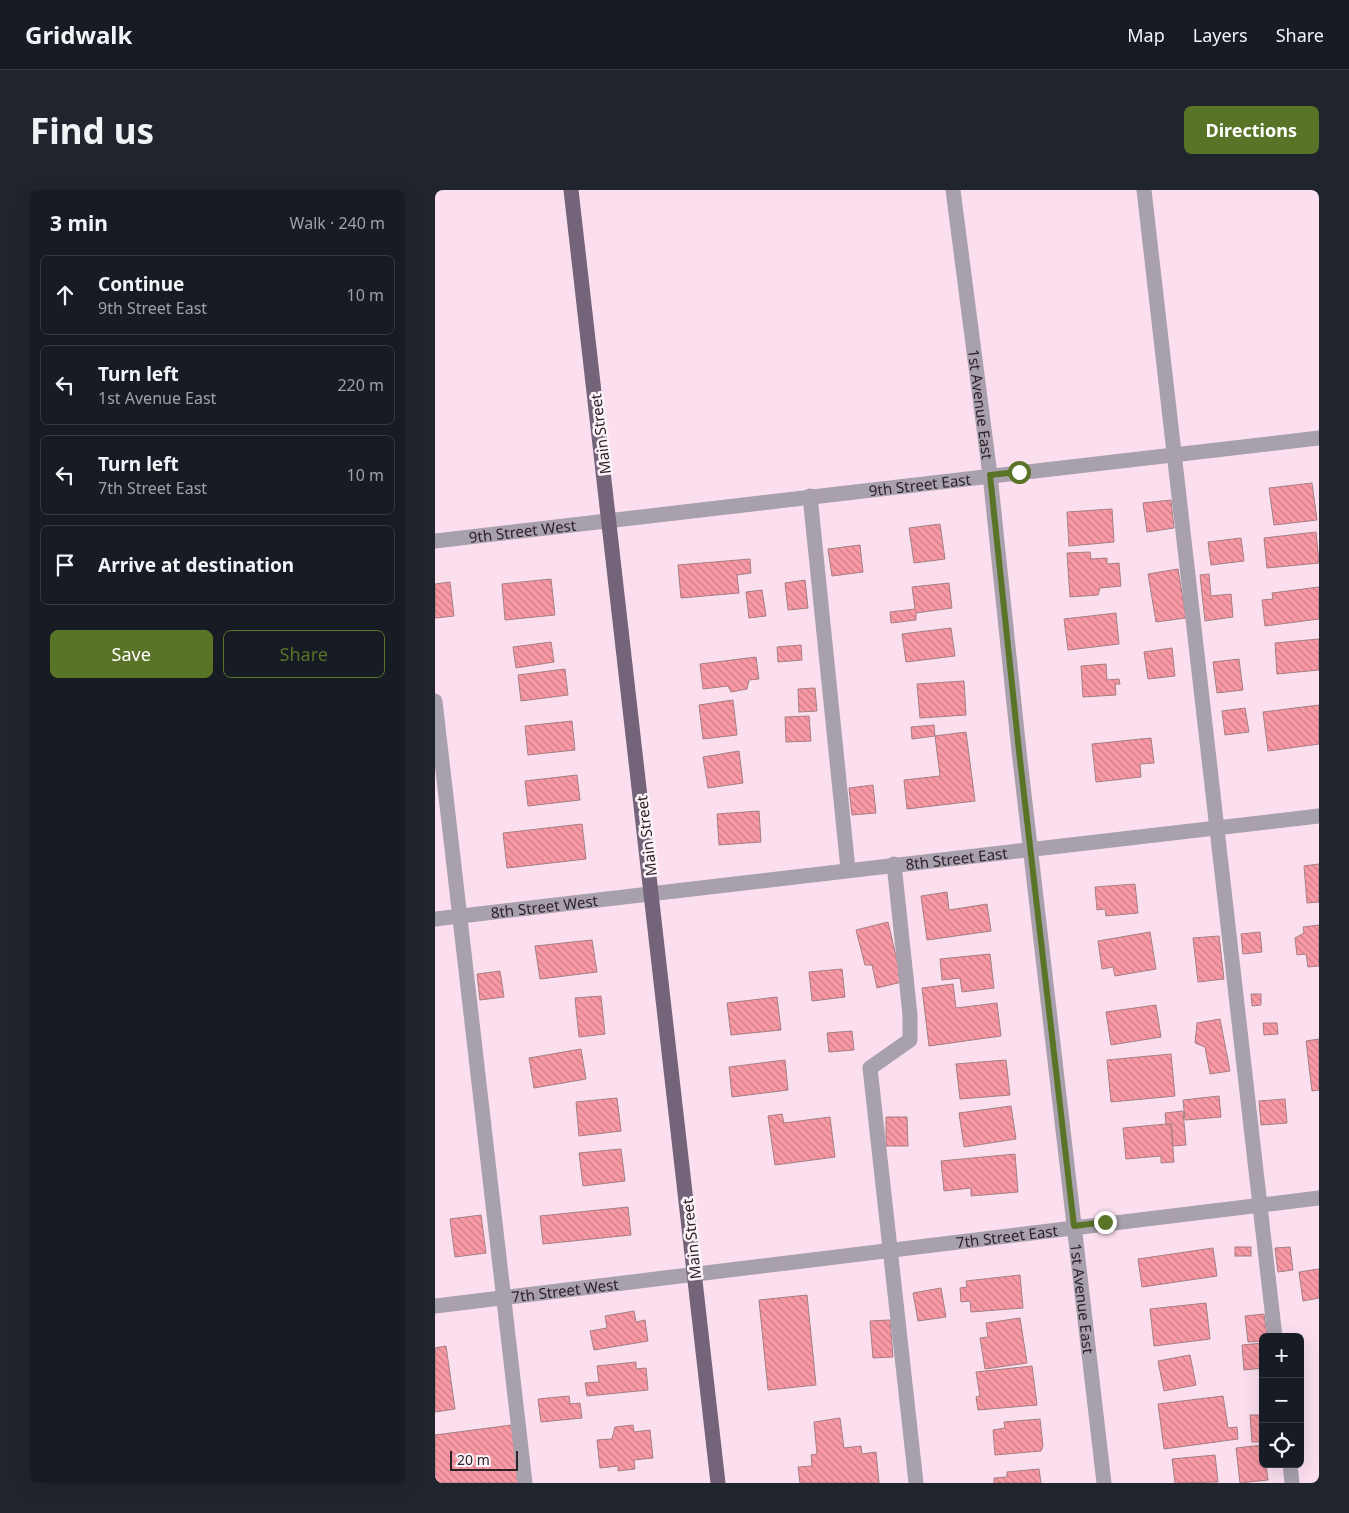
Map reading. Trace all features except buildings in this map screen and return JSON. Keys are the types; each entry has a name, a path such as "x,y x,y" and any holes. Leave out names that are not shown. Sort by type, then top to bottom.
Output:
{"main road":[{"name":"Main Street","path":"571,190 610,520 717,1483"}],"street":[{"name":"1st Avenue East","path":"953,190 990,475 1030,849 1104,1483"},
{"path":"1143,190 1275,1333"},
{"name":"9th Street East","path":"610,520 1319,438"},
{"path":"810,496 848,869"},
{"name":"9th Street West","path":"435,541 610,520"},
{"path":"435,702 525,1483"},
{"name":"8th Street East","path":"652,893 1319,816"},
{"path":"894,864 910,1015 910,1040 870,1068 916,1483"},
{"name":"8th Street West","path":"435,919 652,893"},
{"name":"7th Street East","path":"695,1274 1074,1226 1319,1198"},
{"name":"7th Street West","path":"435,1306 695,1274"},
{"path":"1290,1468 1292,1483"}],"route":[{"path":"1019,472 990,475 1019,751 1074,1226 1105,1222"}]}
